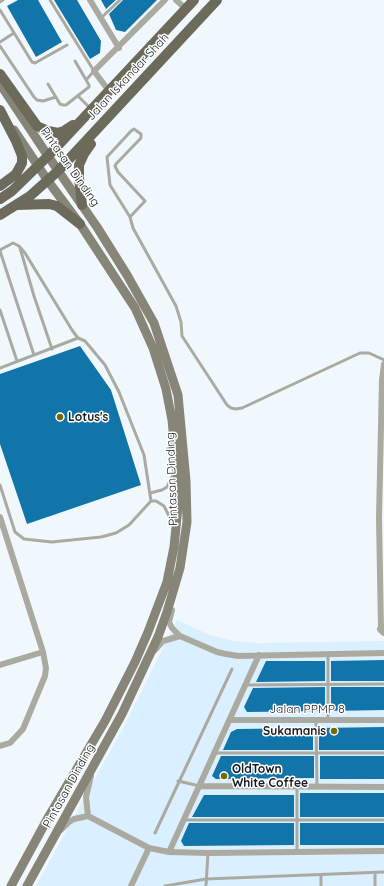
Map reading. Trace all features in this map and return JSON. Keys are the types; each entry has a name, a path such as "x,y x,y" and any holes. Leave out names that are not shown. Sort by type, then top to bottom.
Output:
{"main road":[{"name":"Jalan Iskandar Shah","path":"0,198 12,190 48,156 194,0"},
{"name":"Jalan Iskandar Shah","path":"0,215 30,196 48,181 217,0"},
{"path":"0,74 37,126 48,131 64,131 83,118"},
{"name":"Pintasan Dinding","path":"0,84 82,205 127,275 154,323 178,395 186,481 187,522 180,568 158,637 122,714 27,886"},
{"path":"82,205 79,165 84,154 117,108"},
{"path":"0,109 16,141 22,156 22,163 16,174 0,186"},
{"name":"Pintasan Dinding","path":"0,109 48,181 80,224 135,308 153,348 166,389 172,420 177,466 178,507 176,530 167,582 135,662 105,721 11,886"},
{"path":"16,205 48,204 57,206 80,224"}],"street":[{"path":"90,0 119,48"},
{"path":"109,91 94,71 119,48 165,0"},
{"path":"176,0 186,9"},
{"path":"382,631 382,411 384,367"},
{"path":"0,517 43,652 46,668 45,676 23,729 10,743 0,746"},
{"path":"180,568 177,591 169,622 172,628 180,636 217,652 238,656 384,653"},
{"path":"147,660 163,641 180,636"},
{"path":"0,665 43,652"},
{"path":"169,852 259,655"},
{"name":"Jalan PPMP 8","path":"230,720 384,720"},
{"path":"88,816 86,805 89,781 101,752"},
{"path":"200,786 384,787"},
{"path":"48,848 69,822 74,819 88,816 149,848 169,852 208,854 384,851"},
{"path":"131,886 149,848"}],"lane":[{"path":"50,0 94,71 86,80"},
{"path":"101,18 120,0"},
{"path":"0,10 32,62 35,63 67,45"},
{"path":"0,42 14,33"},
{"path":"0,46 34,97 43,101 56,97"},
{"path":"48,84 60,104 63,105 66,105 89,87 75,61"},
{"path":"78,96 92,109"},
{"path":"130,217 145,200 118,172 115,166 141,138 141,134 134,129 108,155 110,185 130,217 133,228 176,306 181,322 182,336 231,408 242,408 360,353 369,353 384,360"},
{"path":"0,485 2,499 15,532 24,539 52,542 102,537 116,533 129,525 151,501 144,455 119,392 104,365 85,341 78,338 25,253 19,246 13,243 0,251 34,355"},
{"path":"19,246 52,349"},
{"path":"0,310 17,361"},
{"path":"0,368 78,338"},
{"path":"150,493 167,487 177,466"},
{"path":"151,501 156,501 164,506 176,530"},
{"path":"328,654 328,720"},
{"path":"154,833 232,669"},
{"path":"246,684 384,684"},
{"path":"316,720 317,786"},
{"path":"215,753 384,753"},
{"path":"178,782 200,786"},
{"path":"297,786 297,852"},
{"path":"184,820 384,820"},
{"path":"206,886 208,854"},
{"path":"165,886 206,879 384,872"},
{"path":"375,873 375,886"},
{"path":"321,875 321,886"}],"shaded area":[{"path":"177,620 210,635 233,641 258,643 384,641 384,886 36,886 125,724"}],"building":[{"path":"18,0 38,0 62,42 36,57 7,6"},
{"path":"54,0 77,0 101,41 100,53 90,59"},
{"path":"101,0 116,0 106,9"},
{"path":"123,0 157,0 125,32 116,30 109,14"},
{"name":"Lotus's","path":"80,346 111,390 141,485 27,524 0,444 0,374"},
{"path":"384,660 384,681 331,681 331,661"},
{"path":"266,661 325,661 325,681 256,682"},
{"path":"325,687 325,711 247,712 244,707 253,688"},
{"path":"331,687 384,687 384,710 331,711"},
{"path":"384,727 384,750 319,750 319,728"},
{"path":"313,728 313,750 223,750 231,732 237,729"},
{"path":"221,756 314,756 314,778 216,779 212,776"},
{"path":"320,756 384,756 384,779 320,779"},
{"path":"300,793 384,793 384,817 300,817"},
{"path":"204,795 294,795 294,817 192,817"},
{"path":"189,823 294,823 294,845 184,846 181,841"},
{"path":"300,823 384,823 384,845 300,845"}],"place":[{"name":"Lotus's","path":"60,417"},
{"name":"Sukamanis","path":"334,731"},
{"name":"OldTown White Coffee","path":"224,776"}]}
